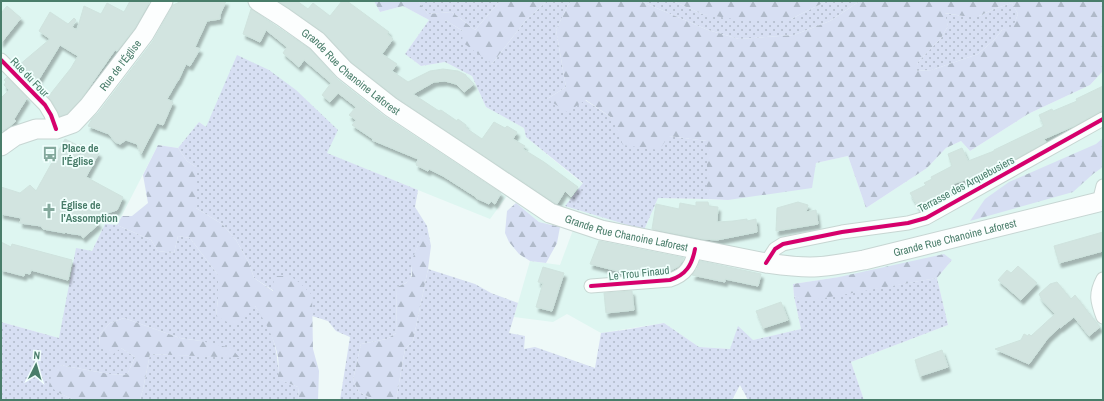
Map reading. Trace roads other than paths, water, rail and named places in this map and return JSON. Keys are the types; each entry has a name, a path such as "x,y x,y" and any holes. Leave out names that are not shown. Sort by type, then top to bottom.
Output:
{"main road":[{"name":"Grande Rue Chanoine Laforest","path":"258,1 317,41 344,70 391,108 550,213 601,230 766,263 788,266 831,266 864,260 1102,196"},
{"name":"Rue de l'Église","path":"65,126 89,106 144,34 162,2"},
{"path":"1,146 15,136 36,129 65,126"}],"street":[{"name":"Rue du Four","path":"1,60 45,105 51,115 65,126"},
{"name":"Terrasse des Arquebusiers","path":"766,263 775,249 783,244 842,232 908,223 926,218 1103,118"},
{"name":"Le Trou Finaud","path":"591,286 670,280 684,273 690,266 695,249"},
{"path":"1103,279 1098,289 1098,302 1103,317"}],"place":[{"name":"Place de l'Église","path":"50,154"},
{"name":"Église de l'Assomption","path":"49,211"}]}
